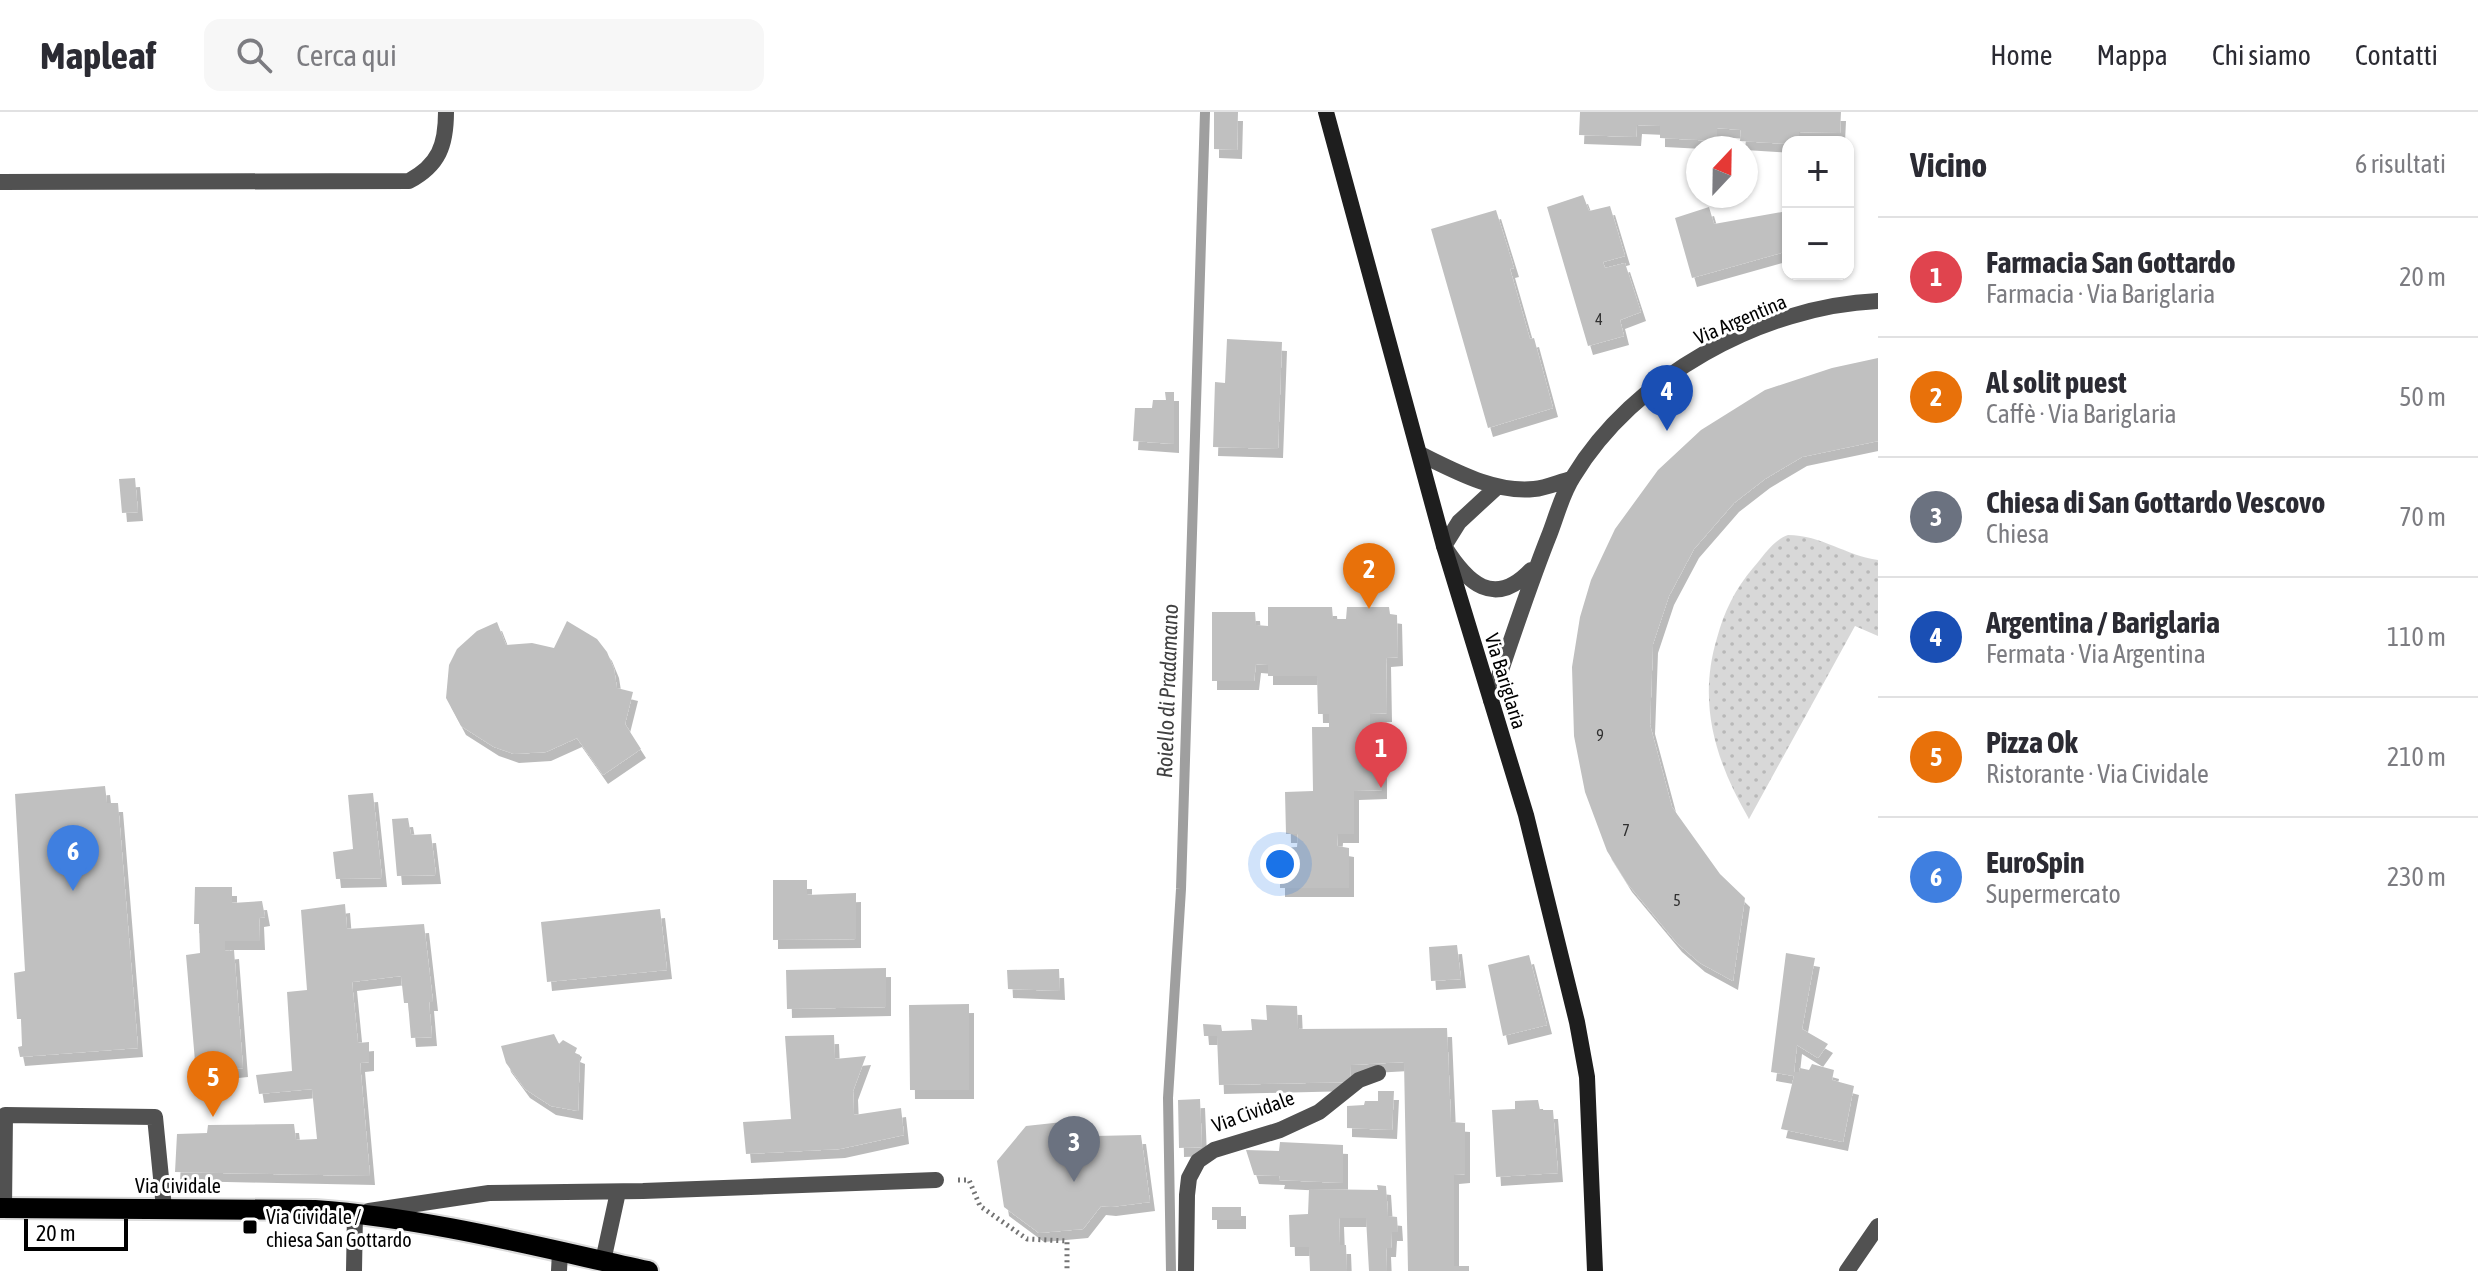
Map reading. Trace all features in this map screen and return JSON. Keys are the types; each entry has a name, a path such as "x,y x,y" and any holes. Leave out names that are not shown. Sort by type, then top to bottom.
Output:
{"main road":[{"name":"Via Cividale","path":"2,1208 355,1213 430,1223 559,1261 603,1261 648,1271"}],"street":[{"path":"0,182 409,181 426,172 440,153 446,112"},
{"name":"Via Bariglaria","path":"1326,112 1444,546 1526,815 1583,1051 1587,1077 1595,1271"},
{"name":"Via Argentina","path":"1491,700 1537,564 1571,479 1600,437 1629,406 1671,373 1726,342 1789,318 1856,302 1878,301"},
{"path":"1420,454 1497,487 1534,489 1571,479"},
{"path":"1444,546 1459,522 1497,487"},
{"name":"Via Argentina","path":"1444,546 1460,571 1480,586 1499,591 1518,584 1537,564"},
{"name":"Via Cividale","path":"1186,1271 1187,1195 1189,1178 1198,1161 1214,1150 1280,1130 1319,1112 1359,1080 1378,1073"},
{"path":"2,1208 5,1115 155,1117 164,1208"},
{"name":"Via Cividale","path":"355,1213 489,1193 618,1192 936,1180"},
{"path":"603,1261 618,1192"},
{"path":"354,1271 355,1213"},
{"path":"1847,1271 1878,1226"}],"path":[{"path":"936,1180 969,1180 980,1206 1027,1239 1067,1241 1067,1271"}],"shaded area":[{"path":"1788,535 1812,538 1878,560 1878,636 1855,626 1749,819 1727,776 1713,732 1709,686 1711,662 1723,619 1736,593 1769,549"}],"building":[{"path":"1214,112 1238,112 1237,150 1214,149"},
{"path":"1580,112 1841,112 1840,133 1799,132 1799,136 1782,136 1782,144 1758,142 1758,136 1740,136 1741,130 1717,128 1717,136 1686,136 1686,139 1660,138 1660,126 1637,125 1636,137 1579,135"},
{"path":"1583,195 1589,211 1610,206 1625,256 1603,262 1605,268 1625,263 1641,312 1620,320 1624,336 1588,346 1547,207"},
{"path":"1706,208 1709,208 1714,224 1782,212 1782,253 1692,278 1675,218"},
{"path":"1496,210 1514,268 1510,269 1530,339 1534,338 1553,408 1488,428 1431,229"},
{"path":"1227,339 1282,342 1278,449 1213,447 1215,382 1225,383"},
{"path":"1878,358 1878,441 1802,457 1765,479 1734,503 1694,549 1669,596 1653,644 1650,725 1672,807 1720,874 1745,898 1733,981 1700,963 1677,943 1627,883 1607,851 1585,792 1574,736 1572,667 1580,617 1591,580 1615,529 1658,470 1701,430 1765,390 1832,368"},
{"path":"1165,392 1174,392 1174,444 1133,441 1135,408 1152,408 1153,400 1166,400"},
{"path":"135,478 138,512 122,513 119,479"},
{"path":"1268,607 1332,607 1333,619 1346,619 1347,607 1389,607 1390,614 1397,615 1398,657 1386,658 1387,713 1370,714 1370,725 1382,728 1382,790 1354,791 1354,834 1338,834 1337,846 1349,848 1349,888 1280,888 1280,848 1297,847 1298,834 1286,834 1285,792 1313,791 1312,727 1329,727 1329,714 1318,714 1317,676 1268,676 1268,665 1256,664 1254,681 1212,681 1212,612 1255,612 1256,625 1268,626"},
{"path":"567,621 597,639 614,669 617,688 633,692 625,724 641,749 603,775 577,738 546,752 514,754 494,747 461,726 446,698 449,665 457,649 477,631 497,622 506,645 532,643 554,648"},
{"path":"105,786 107,803 118,803 138,1048 20,1057 21,1019 17,1019 14,973 25,971 15,794"},
{"path":"373,793 382,878 336,879 333,852 353,849 348,795"},
{"path":"408,818 411,835 431,834 436,875 397,876 392,819"},
{"path":"773,880 807,880 807,895 856,893 856,939 773,940"},
{"path":"195,887 232,887 232,903 262,901 265,917 259,918 260,941 225,941 225,951 234,950 243,1068 196,1073 186,955 200,953 199,924 194,924"},
{"path":"345,904 347,929 424,924 433,1002 429,1002 432,1037 411,1038 408,1003 404,1003 401,976 352,982 358,1043 369,1042 369,1062 360,1063 370,1176 175,1172 177,1134 207,1133 208,1125 294,1124 296,1140 317,1139 312,1089 259,1094 256,1075 292,1071 287,992 307,990 301,910"},
{"path":"660,909 667,970 547,982 541,922"},
{"path":"1457,945 1461,979 1431,981 1429,947"},
{"path":"1786,953 1815,958 1802,1029 1828,1044 1818,1058 1797,1045 1794,1072 1799,1072 1800,1068 1809,1070 1812,1064 1834,1070 1832,1080 1854,1086 1843,1142 1781,1129 1794,1076 1771,1072"},
{"path":"1529,955 1547,1025 1503,1036 1488,965"},
{"path":"886,968 886,1007 787,1009 786,970"},
{"path":"1059,969 1060,991 1008,989 1007,970"},
{"path":"969,1004 969,1090 910,1090 909,1005"},
{"path":"1266,1005 1297,1006 1298,1029 1447,1028 1451,1122 1465,1123 1465,1174 1454,1175 1454,1266 1469,1266 1469,1271 1408,1271 1404,1062 1351,1065 1350,1082 1219,1085 1217,1036 1204,1036 1203,1024 1221,1025 1222,1031 1252,1030 1251,1019 1267,1020"},
{"path":"554,1034 559,1044 563,1040 577,1048 575,1053 580,1055 578,1111 551,1106 525,1089 506,1063 501,1046"},
{"path":"834,1035 835,1059 866,1056 853,1091 854,1115 901,1108 904,1135 840,1149 746,1154 743,1122 791,1119 785,1036"},
{"path":"1378,1091 1394,1091 1392,1130 1347,1128 1347,1106 1378,1101"},
{"path":"1200,1099 1202,1147 1179,1148 1178,1100"},
{"path":"1538,1100 1540,1110 1553,1110 1558,1173 1496,1177 1492,1110 1515,1109 1515,1101"},
{"path":"1072,1121 1095,1139 1095,1136 1141,1135 1150,1202 1101,1206 1083,1229 1039,1233 1004,1207 997,1161 1026,1126"},
{"path":"1280,1142 1343,1145 1343,1183 1279,1180 1280,1176 1254,1175 1246,1150 1279,1151"},
{"path":"1377,1185 1386,1186 1388,1216 1397,1217 1398,1232 1392,1232 1391,1248 1386,1248 1387,1271 1369,1271 1366,1218 1339,1218 1340,1245 1346,1245 1347,1271 1310,1271 1309,1247 1290,1247 1289,1215 1308,1214 1309,1189 1378,1190"},
{"path":"1212,1207 1241,1207 1241,1220 1212,1220"}],"waterway":[{"name":"Roiello di Pradamano","path":"1171,1271 1168,1098 1181,889 1205,112"}],"place":[{"name":"Argentina / Bariglaria","path":"1667,431"},
{"name":"Al solit puest","path":"1369,609"},
{"name":"Farmacia San Gottardo","path":"1381,788"},
{"name":"EuroSpin","path":"73,891"},
{"name":"Pizza Ok","path":"213,1117"},
{"name":"Chiesa di San Gottardo Vescovo","path":"1074,1182"},
{"name":"Via Cividale / chiesa San Gottardo","path":"250,1227"}]}
